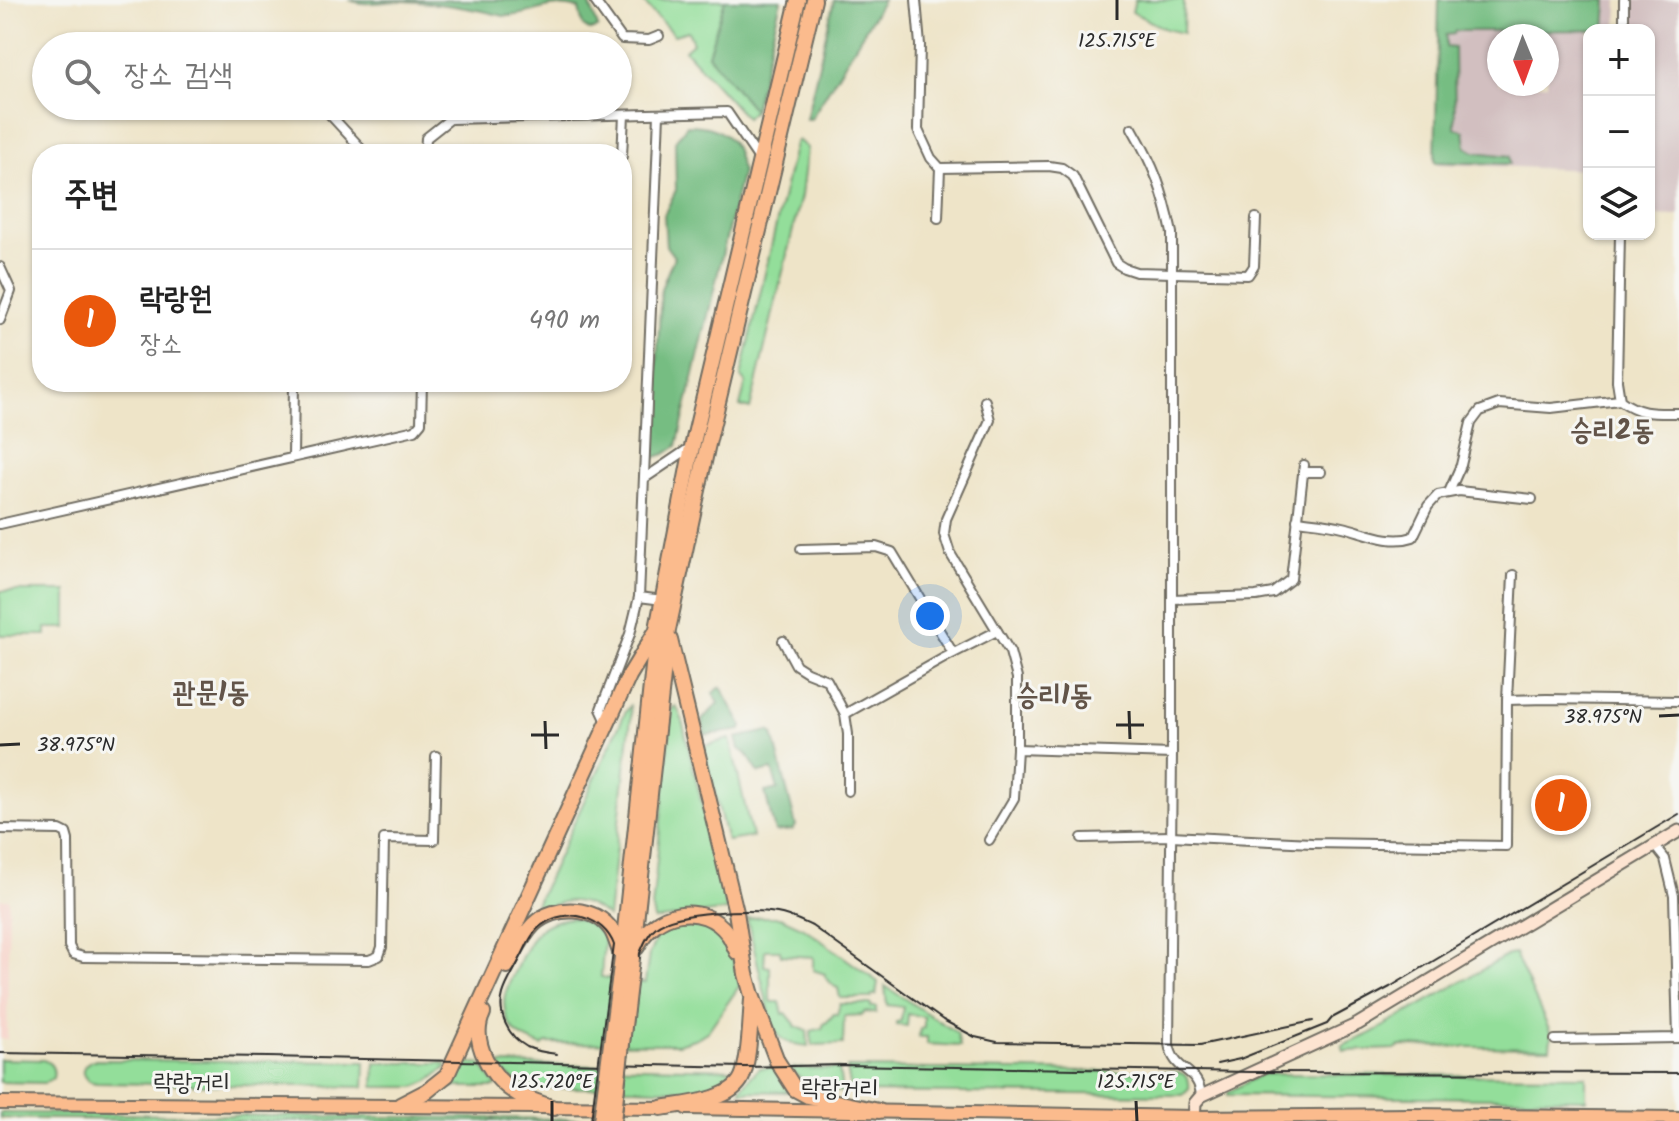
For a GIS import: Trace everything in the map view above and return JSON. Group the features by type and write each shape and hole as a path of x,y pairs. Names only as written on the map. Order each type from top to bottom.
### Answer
{"highway":[{"path":"400,1105 427,1091 447,1075 629,676 662,630 707,448 798,0"},
{"path":"613,1121 663,600 692,447 767,163 814,0"},
{"path":"662,630 736,912 746,974 777,1061 795,1089 808,1096 879,1111"},
{"path":"554,1108 519,1095 505,1085 493,1071 481,1047 477,1034 479,1021 522,939 542,917 568,910 595,916 612,931 627,958"},
{"path":"601,1121 627,958 651,927 670,916 685,913 700,915 729,935 746,974"},
{"path":"661,1108 710,1099 730,1091 742,1079 752,995"}],"main road":[{"path":"1194,1119 1195,1103 1201,1096 1358,1024 1679,831"},
{"name":"락랑거리","path":"0,1103 661,1108 1194,1119 1412,1115 1679,1118"}],"street":[{"path":"594,0 617,32"},
{"path":"916,0 920,45 918,130 931,158 940,168 938,218"},
{"path":"1624,0 1624,24"},
{"path":"632,39 649,40 659,36"},
{"path":"632,115 727,112 767,163"},
{"path":"608,724 601,709 630,634 639,597 659,114"},
{"path":"335,120 357,144"},
{"path":"426,144 426,138 449,120"},
{"path":"623,144 624,120"},
{"path":"1132,128 1150,159 1164,194 1174,255 1169,1044 1171,1056 1200,1084 1201,1096"},
{"path":"940,168 1062,168 1073,176 1116,263 1136,272 1248,275 1254,266 1256,218"},
{"path":"1620,240 1617,381 1620,400"},
{"path":"0,267 11,291 0,320"},
{"path":"293,457 294,392"},
{"path":"0,524 415,430 421,423 422,392"},
{"path":"1449,492 1461,465 1471,423 1480,411 1499,404 1551,408 1620,400 1632,409 1648,413 1679,413"},
{"path":"985,401 990,420 946,519 944,534 950,553 1010,652 1015,667 1017,749 1014,798 989,840"},
{"path":"645,478 692,447"},
{"path":"1172,599 1256,596 1273,593 1291,579 1304,468 1321,472"},
{"path":"1297,520 1403,540 1413,537 1428,506 1438,495 1459,491 1532,499"},
{"path":"801,549 876,547 892,552 953,653"},
{"path":"1082,838 1171,836 1312,843 1506,846 1507,700 1513,575"},
{"path":"639,597 663,600"},
{"path":"845,714 997,631"},
{"path":"783,641 796,665 827,680 845,714 848,791"},
{"path":"1507,700 1679,701"},
{"path":"1017,749 1172,754"},
{"path":"0,829 60,830 66,833 69,946 73,954 83,957 369,960 379,956 382,947 384,839 434,840 436,756"},
{"path":"1555,1040 1678,1038 1674,896 1665,859 1654,845"}],"shaded area":[{"path":"1442,0 1618,0 1617,24 1583,24 1583,170 1438,164"},
{"path":"1633,0 1679,0 1679,216 1655,215 1655,24 1633,24"},
{"path":"0,899 9,899 7,1039 0,1039"}],"green space":[{"path":"350,0 583,0 590,5 598,27 589,30 583,26 579,9 567,7 548,7 504,16 431,3 363,3"},
{"path":"641,0 725,0 708,55 754,110 746,118 685,50 693,43 688,31 674,35"},
{"path":"725,0 781,0 754,110 708,55"},
{"path":"834,0 883,0 811,119 806,119"},
{"path":"1135,0 1184,0 1183,33 1165,29 1132,12"},
{"path":"1439,0 1607,0 1605,24 1583,24 1583,30 1559,30 1559,24 1487,24 1487,31 1455,31 1446,35 1446,47 1454,48 1455,128 1464,131 1466,147 1475,152 1510,156 1510,164 1435,162"},
{"path":"687,125 707,127 726,136 735,149 742,171 677,446 652,458 661,289 674,257 666,246 664,215 676,190 675,141"},
{"path":"798,140 807,148 801,196 750,409 740,406 746,383 741,377"},
{"path":"0,591 67,591 67,628 46,628 46,635 0,635"},
{"path":"721,687 742,726 741,730 705,735 702,720 719,703 713,693"},
{"path":"630,706 608,917 589,905 572,901 535,913 533,911"},
{"path":"676,706 681,716 727,910 654,920 652,909 672,708"},
{"path":"769,731 773,734 796,826 792,830 775,832 765,792 778,789 772,770 759,773 746,753 739,749 736,738"},
{"path":"730,739 752,837 727,841 703,746"},
{"path":"780,917 804,928 878,982 876,995 871,998 840,998 838,988 825,974 813,970 813,957 781,955 780,950 765,950 764,966 770,967 770,998 772,1002 780,1002 783,1014 786,1013 795,1026 807,1031 808,1046 783,1040 773,1027 747,919"},
{"path":"572,918 590,924 604,938 601,977 645,983 649,954 655,941 652,936 679,921 708,924 717,929 727,942 740,985 708,1031 678,1044 546,1043 542,1046 513,1029 506,1014 505,995 519,962 537,932 553,922"},
{"path":"1515,954 1551,1034 1550,1048 1400,1046 1395,1049 1344,1051 1342,1046 1372,1033 1508,955"},
{"path":"885,986 957,1033 960,1046 927,1044 927,1037 919,1037 920,1029 924,1028 924,1017 908,1014 907,1026 896,1025 901,1021 903,1007 887,1005"},
{"path":"840,1004 871,1004 871,1007 876,1007 876,1013 844,1016 843,1044 812,1045 811,1031 823,1028 834,1014 837,1015"},
{"path":"0,1059 43,1060 52,1067 53,1078 44,1083 0,1082"},
{"path":"93,1060 365,1062 364,1087 97,1083 87,1080 83,1073 85,1066"},
{"path":"375,1063 440,1063 446,1064 446,1068 415,1087 374,1087"},
{"path":"463,1063 480,1064 495,1087 451,1087 450,1083"},
{"path":"501,1064 737,1071 720,1087 699,1091 542,1088 514,1080 500,1068"},
{"path":"773,1067 787,1092 741,1091 759,1068"},
{"path":"793,1068 839,1069 842,1092 816,1088 795,1074"},
{"path":"847,1068 1175,1072 1187,1077 1189,1089 1183,1095 851,1092"},
{"path":"1262,1074 1586,1076 1586,1099 1228,1095 1228,1092"},
{"path":"0,1113 767,1121 221,1121 0,1118"}],"tram line":[{"path":"1217,1064 1240,1059 1327,1024 1332,1018 1390,987 1679,814"},
{"path":"621,1121 640,953 648,935 656,927 696,914 765,912 795,918 812,926 943,1020 975,1037 997,1042 1200,1045 1313,1021"},
{"path":"557,1054 531,1048 515,1037 503,1017 503,994 529,941 542,925 562,916 584,917 602,927 614,945 591,1121"},
{"path":"0,1053 745,1067 844,1065 1251,1072 1679,1073"}],"place":[{"name":"락랑원","path":"1561,805"}],"district":[{"name":"승리2동","path":"1612,429"},
{"name":"관문1동","path":"211,691"},
{"name":"승리1동","path":"1054,694"}]}
